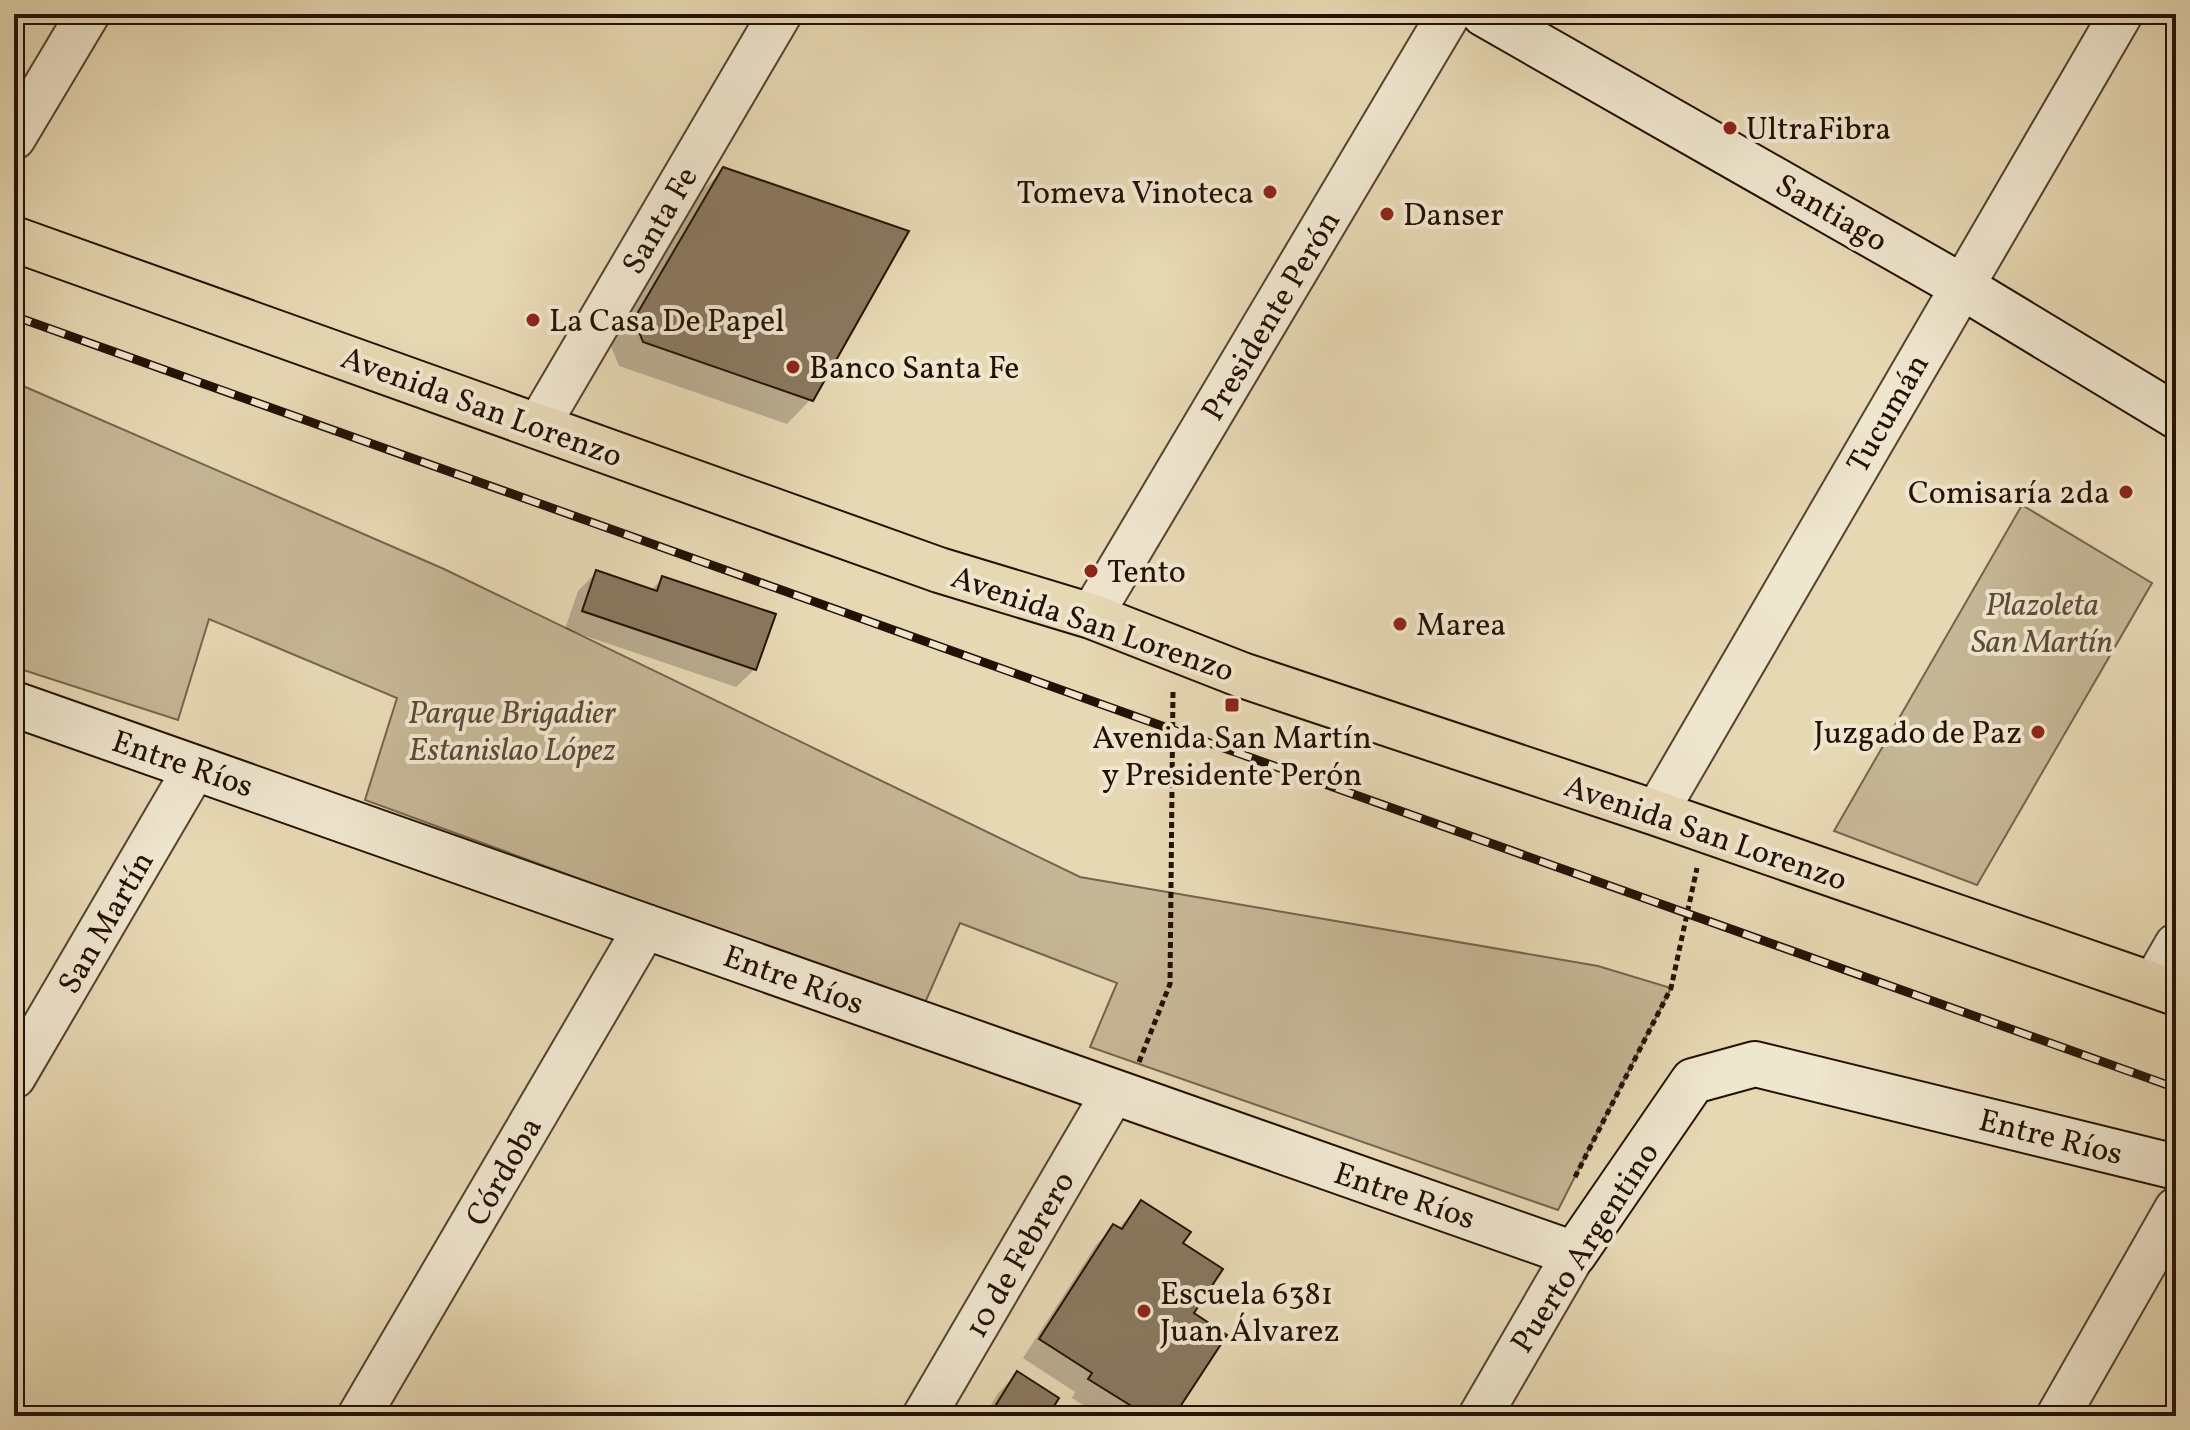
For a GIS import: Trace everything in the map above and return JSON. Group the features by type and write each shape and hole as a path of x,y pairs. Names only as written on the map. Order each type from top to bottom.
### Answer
{"main road":[{"name":"Avenida San Lorenzo","path":"14,239 939,570 1091,616 1242,675 1656,813 2164,989"}],"street":[{"path":"14,138 88,14"},
{"name":"Santa Fe","path":"538,426 780,14"},
{"name":"Presidente Perón","path":"1091,616 1449,14"},
{"name":"Santiago","path":"1484,14 1961,286 2176,416"},
{"name":"Tucumán","path":"1656,813 2121,14"},
{"name":"Entre Ríos","path":"14,704 1574,1254"},
{"name":"San Martín","path":"14,1077 195,768"},
{"name":"Córdoba","path":"359,1416 646,926"},
{"path":"2164,989 2176,945"},
{"name":"Entre Ríos","path":"1693,1081 1755,1064 2176,1167"},
{"name":"Puerto Argentino","path":"1480,1416 1574,1254 1693,1081"},
{"name":"10 de Febrero","path":"924,1416 1113,1093"},
{"path":"2058,1416 2176,1209"}],"path":[{"path":"1113,1093 1133,1075 1170,984 1173,648"},
{"path":"1573,1182 1671,988 1705,831"}],"green space":[{"name":"Parque Brigadier Estanislao López","path":"14,382 444,569 1080,877 1598,966 1671,988 1558,1210 1090,1047 1117,983 960,923 924,1005 365,800 397,698 209,619 178,720 14,667"},
{"name":"Plazoleta San Martín","path":"2022,505 2152,583 1977,885 1834,831"}],"building":[{"path":"723,167 909,231 813,401 643,342 634,319"},
{"path":"596,570 657,591 662,576 776,614 756,670 582,611"},
{"path":"1141,1200 1191,1232 1183,1243 1223,1269 1194,1313 1227,1335 1174,1416 1127,1416 1133,1407 1088,1379 1092,1373 1039,1339 1113,1224 1122,1229"},
{"path":"1017,1371 1059,1398 1048,1416 989,1416"}],"railway":[{"path":"14,316 2176,1088"}],"place":[{"name":"UltraFibra","path":"1730,128"},
{"name":"Tomeva Vinoteca","path":"1270,192"},
{"name":"Danser","path":"1387,214"},
{"name":"La Casa De Papel","path":"533,320"},
{"name":"Banco Santa Fe","path":"793,367"},
{"name":"Comisaría 2da","path":"2126,492"},
{"name":"Tento","path":"1091,571"},
{"name":"Marea","path":"1400,624"},
{"name":"Avenida San Martín y Presidente Perón","path":"1232,705"},
{"name":"Juzgado de Paz","path":"2038,732"},
{"name":"Escuela 6381 Juan Álvarez","path":"1144,1311"}]}
